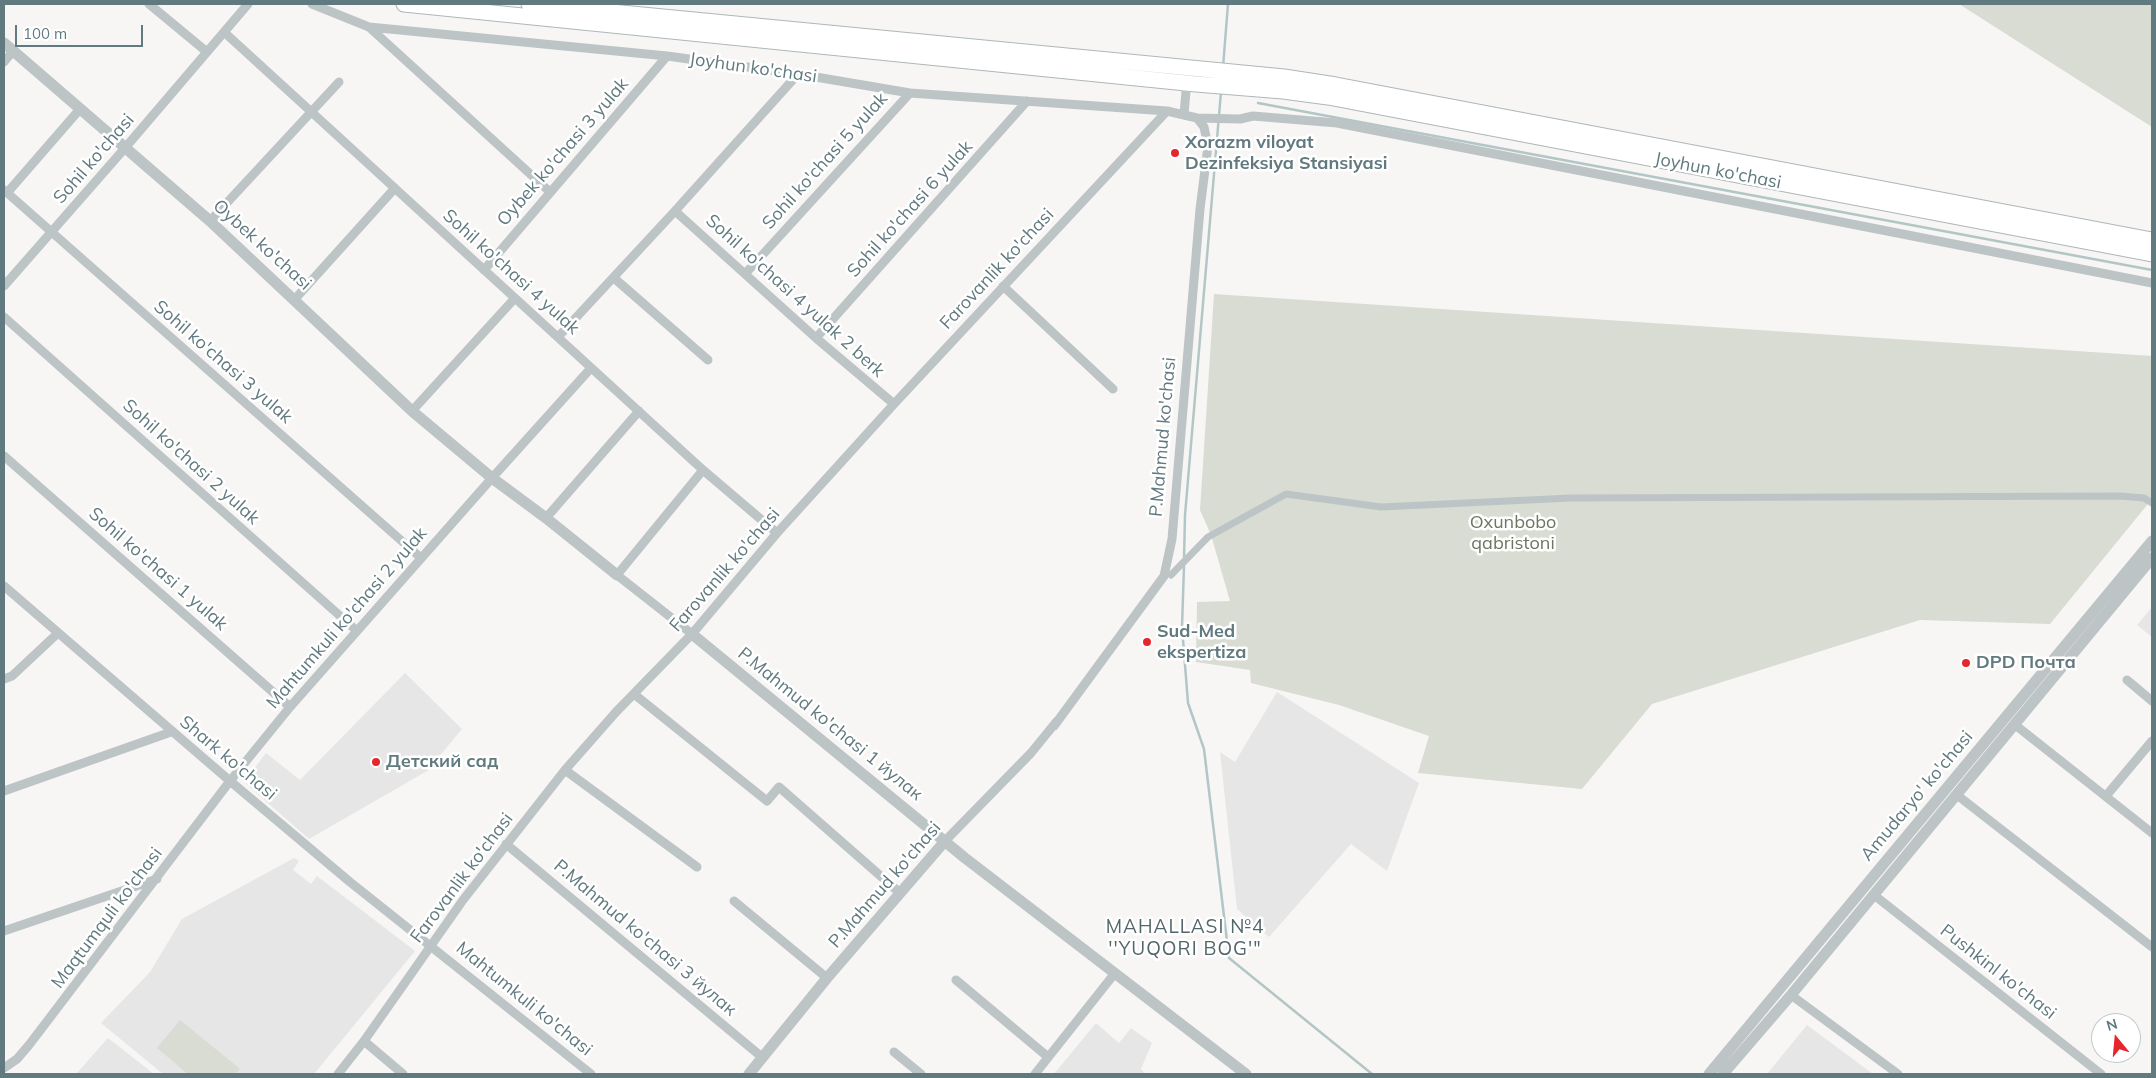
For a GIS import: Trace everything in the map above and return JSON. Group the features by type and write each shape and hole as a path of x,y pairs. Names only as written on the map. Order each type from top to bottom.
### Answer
{"main road":[{"name":"Joyhun ko'chasi","path":"404,4 1192,76"},
{"path":"529,4 1192,76 1284,84"},
{"name":"Joyhun ko'chasi","path":"1284,84 1336,85 2152,240"},
{"name":"Joyhun ko'chasi","path":"1284,84 1328,97 2152,254"}],"street":[{"path":"149,4 207,52"},
{"name":"Sohil ko'chasi","path":"4,286 248,4"},
{"name":"Joyhun ko'chasi","path":"312,4 369,27 667,56 910,92 1167,111 1197,118 1240,119 1253,116 1337,123 2152,283"},
{"path":"369,27 550,192"},
{"name":"Sohil ko'chasi 4 yulak","path":"224,32 703,470 777,533"},
{"name":"Oybek ko'chasi","path":"4,43 210,221 295,298 412,410 492,478 546,518 692,634"},
{"path":"4,62 13,51"},
{"name":"Oybek ko'chasi 3 yulak","path":"484,270 667,56"},
{"path":"558,337 614,278 798,74"},
{"path":"1184,114 1192,76"},
{"path":"210,221 338,82"},
{"name":"Sohil ko'chasi 5 yulak","path":"745,274 910,92"},
{"name":"Sohil ko'chasi 6 yulak","path":"816,338 1027,101"},
{"path":"5,192 80,109"},
{"name":"Farovanlik ko'chasi","path":"338,1074 434,948 506,844 565,770 692,634 777,533 894,404 1167,111"},
{"name":"P.Mahmud ko'chasi","path":"1054,726 1164,576 1172,539 1198,228 1208,146 1204,127 1197,118"},
{"path":"295,298 395,188"},
{"name":"Sohil ko'chasi 3 yulak","path":"5,192 421,558"},
{"name":"Sohil ko'chasi 4 yulak 2 berk","path":"675,211 816,338 894,404"},
{"path":"614,278 708,360"},
{"path":"1003,286 1112,389"},
{"path":"412,410 515,298"},
{"name":"Sohil ko'chasi 2 yulak","path":"4,316 357,631"},
{"path":"492,478 591,368"},
{"path":"546,518 638,411"},
{"name":"Sohil ko'chasi 1 yulak","path":"4,456 290,707"},
{"path":"617,575 703,470"},
{"name":"Mahtumkuli ko'chasi 2 yulak","path":"230,782 290,707 492,478"},
{"path":"1171,575 1208,537 1286,494 1381,507 1578,498 2120,496 2144,498 2152,503"},
{"name":"Amudaryo' ko'chasi","path":"1709,1074 2152,541"},
{"path":"1724,1074 2152,558"},
{"name":"P.Mahmud ko'chasi","path":"749,1074 827,978 945,841 1031,753 1054,726 1171,575"},
{"name":"Shark ko'chasi","path":"4,586 230,782 400,923 434,948"},
{"path":"4,679 12,676 58,633"},
{"name":"P.Mahmud ko'chasi 1 йулак","path":"692,634 945,841 1246,1074"},
{"path":"2126,680 2152,701"},
{"path":"634,694 768,801 779,787 900,893"},
{"path":"2014,724 2152,833"},
{"path":"4,791 172,732"},
{"path":"2106,796 2152,740"},
{"path":"565,770 697,867"},
{"name":"Maqtumquli ko'chasi","path":"4,1068 17,1059 29,1045 157,880 230,782"},
{"path":"1957,795 2152,946"},
{"name":"P.Mahmud ko'chasi 3 йулак","path":"506,844 763,1058"},
{"path":"4,931 157,880"},
{"path":"1864,887 1874,895"},
{"name":"Pushkinl ko'chasi","path":"1874,895 2101,1074"},
{"path":"734,901 827,978"},
{"name":"Mahtumkuli ko'chasi","path":"434,948 591,1074"},
{"path":"1035,1074 1115,973"},
{"path":"956,980 1048,1057"},
{"path":"1791,995 1898,1074"},
{"path":"364,1041 403,1074"},
{"path":"894,1052 921,1074"}],"shaded area":[{"path":"2152,607 2152,637 2137,625"},
{"name":"Детский сад","path":"405,673 462,729 427,771 309,839 244,782 266,753 300,780"},
{"path":"1277,692 1419,783 1387,871 1351,844 1269,937 1237,909 1220,752 1235,762"},
{"path":"294,858 299,861 293,870 311,884 317,876 415,951 314,1074 163,1074 101,1023 150,972 182,919"},
{"path":"1096,1023 1119,1043 1131,1028 1152,1043 1141,1069 1146,1074 1054,1074"},
{"path":"1807,1025 1873,1074 1767,1074"},
{"path":"108,1038 154,1074 76,1074"}],"green space":[{"path":"1959,4 2152,4 2152,127"},
{"name":"Oxunbobo qabristoni","path":"1214,294 2152,356 2152,499 2050,624 1920,620 1652,704 1582,789 1418,773 1429,736 1339,705 1251,683 1250,670 1196,662 1197,602 1230,601 1211,535 1200,510"},
{"path":"180,1020 240,1069 235,1074 188,1074 157,1048"}],"waterway":[{"path":"1223,67 1228,4"},
{"path":"1184,560 1185,515 1221,92"},
{"path":"1258,103 2152,270"},
{"path":"1184,566 1182,627 1188,703 1204,749 1229,958 1372,1074"}],"place":[{"name":"Xorazm viloyat Dezinfeksiya Stansiyasi","path":"1175,153"},
{"name":"Sud-Med ekspertiza","path":"1147,642"},
{"name":"DPD Почта","path":"1966,663"},
{"name":"Детский сад","path":"376,762"}],"district":[{"name":"MAHALLASI №4 ''YUQORI BOG'\"","path":"1185,938"}]}
